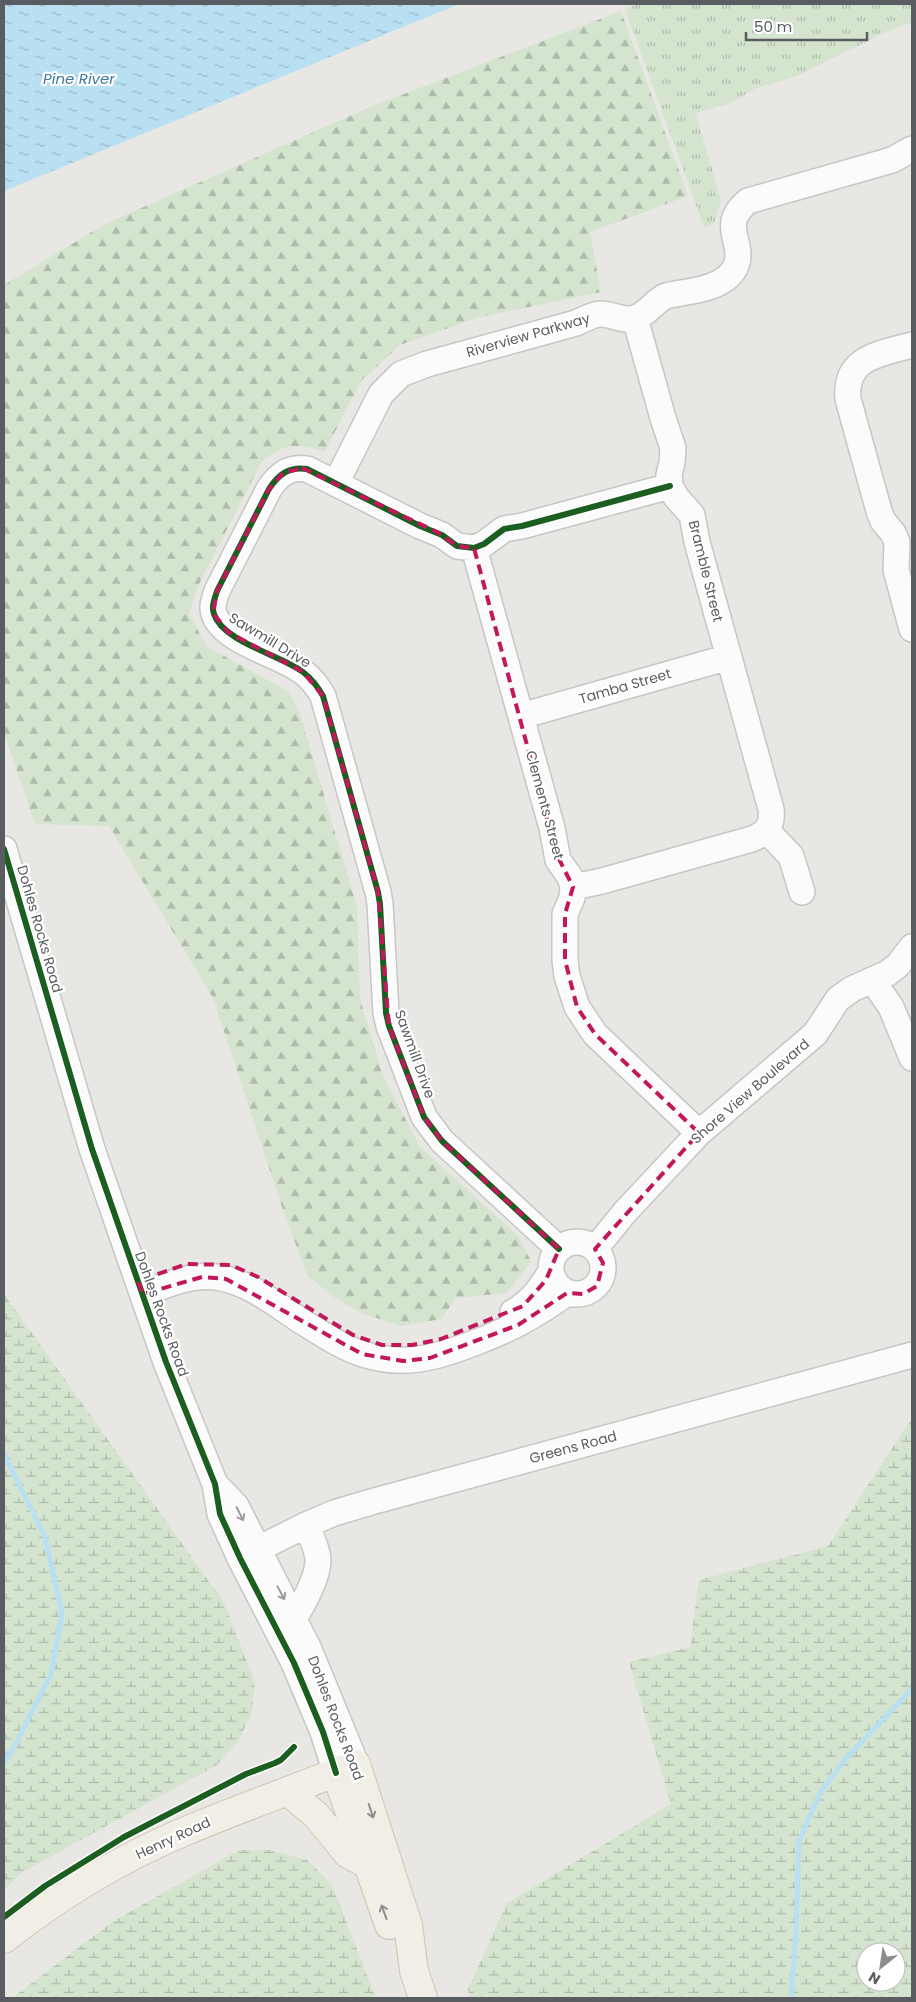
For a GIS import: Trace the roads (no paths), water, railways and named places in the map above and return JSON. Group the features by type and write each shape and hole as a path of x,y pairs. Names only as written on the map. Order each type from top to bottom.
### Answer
{"main road":[{"name":"Henry Road","path":"4,1939 92,1880 152,1847 216,1818 346,1768"},
{"name":"Dohles Rocks Road","path":"346,1768 367,1864 392,1934 414,1971"},
{"name":"Dohles Rocks Road","path":"346,1768 408,1925 414,1971 423,1998"},
{"path":"288,1791 316,1815 348,1854 367,1864"}],"street":[{"path":"474,548 484,544 508,528 522,526 670,486 669,475 673,448 635,318 642,315 665,296 714,285 730,276 738,258 733,225 739,210 748,201 892,160 912,149"},
{"name":"Riverview Parkway","path":"336,483 381,394 401,374 427,364 576,323 595,315 602,314 623,319 635,318"},
{"path":"912,346 880,354 862,362 852,372 847,386 848,399 879,511 893,533 905,540 896,570 912,629"},
{"name":"Sawmill Drive","path":"474,548 457,546 437,532 420,526 336,483 302,468 288,470 278,476 269,489 217,591 214,599 214,613 221,626 228,632 303,672 323,696 378,892 384,1000 388,1026 424,1117 442,1141 555,1260"},
{"name":"Bramble Street","path":"670,486 676,497 692,516 697,542 770,809 771,822 766,830"},
{"name":"Clements Street","path":"474,548 552,828 558,860 570,877 573,887"},
{"name":"Tamba Street","path":"520,716 729,658"},
{"path":"699,1133 594,1034 577,1007 567,976 565,960 565,914 572,898 573,887 602,881 752,839 766,830 791,856 802,892"},
{"name":"Dohles Rocks Road","path":"4,849 92,1149 184,1410 215,1484 236,1506 249,1554 294,1663 323,1732 346,1768"},
{"name":"Shore View Boulevard","path":"595,1248 625,1212 699,1133 815,1034 838,999 852,989 874,981 898,965 912,947"},
{"path":"874,981 891,1007 912,1058"},
{"path":"140,1288 187,1264 204,1262 231,1265 258,1277 353,1335 382,1345 398,1346 427,1344 513,1312 535,1295 555,1260 573,1242 581,1242 595,1248 603,1263 604,1271 597,1286 583,1294 567,1293 556,1284 555,1260"},
{"path":"140,1288 189,1278 214,1277 226,1279 250,1288 336,1343 368,1356 403,1361 430,1358 505,1331 529,1319 567,1293"},
{"name":"Greens Road","path":"249,1554 334,1514 371,1502 912,1355"},
{"path":"294,1618 301,1607 318,1564 316,1550 306,1526"},
{"name":"Dohles Rocks Road","path":"249,1554 294,1618 323,1680 346,1768"}],"water":[{"name":"Pine River","path":"4,4 459,4 4,191"}],"waterway":[{"path":"4,1454 45,1537 62,1613 51,1674 14,1747 4,1762"},
{"path":"791,1998 796,1932 799,1841 821,1791 847,1757 912,1689"}]}
